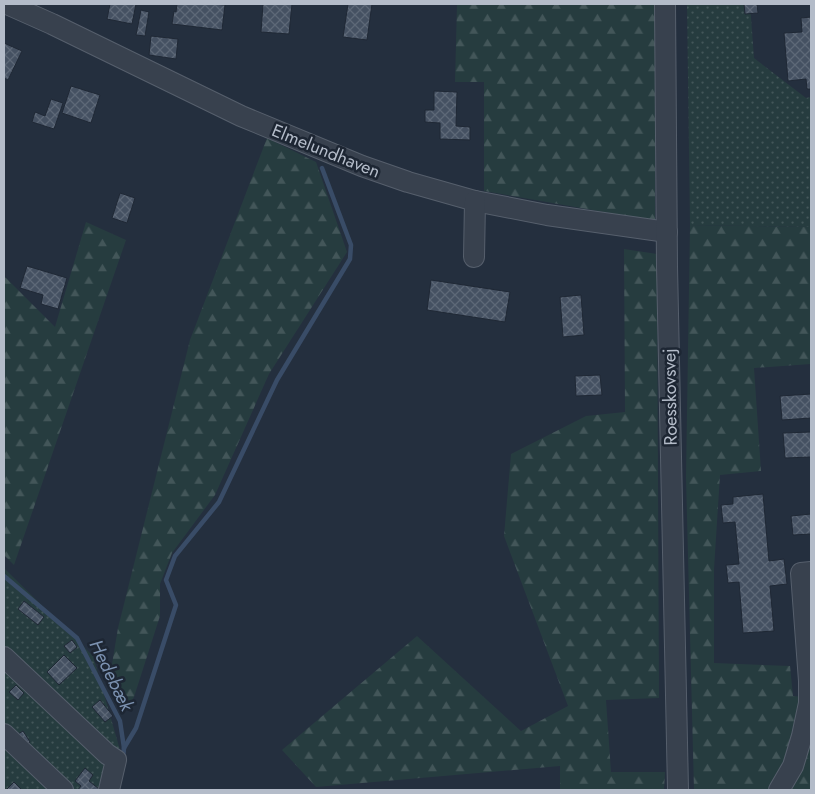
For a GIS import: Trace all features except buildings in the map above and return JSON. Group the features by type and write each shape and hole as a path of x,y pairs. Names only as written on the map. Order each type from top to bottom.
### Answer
{"street":[{"name":"Elmelundhaven","path":"7,4 61,28 240,116 362,166 408,182 475,201 547,215 667,232"},
{"name":"Roesskovsvej","path":"665,4 667,232 678,790"},
{"path":"474,257 475,201"},
{"path":"778,790 793,766 809,703 810,681 806,572"},
{"path":"4,657 107,754 116,760 109,790"},
{"path":"4,734 63,790"}],"green space":[{"path":"457,4 655,4 655,221 484,191 484,82 455,82"},
{"path":"687,4 750,4 754,58 806,98 811,97 811,227 690,225"},
{"path":"267,138 316,162 347,252 269,374 215,495 172,553 160,584 160,616 134,697 127,709 111,670 118,628 190,340"},
{"path":"86,222 126,240 14,565 4,555 4,276 55,327"},
{"path":"690,225 811,227 811,364 754,368 761,471 720,475 714,569 714,663 790,666 793,696 804,697 811,702 811,790 694,790 686,477"},
{"path":"624,249 657,254 659,698 606,700 611,772 665,772 664,790 560,790 560,766 316,787 282,750 417,636 521,731 568,706 504,536 511,454 586,416 625,412"},
{"path":"4,568 93,656 120,750 111,790 4,790"}],"waterway":[{"path":"124,748 136,728 176,605 166,580 175,556 219,502 277,380 350,259 351,245 322,168"},
{"name":"Hedebæk","path":"4,576 77,638 120,721 124,748 123,758"}]}
